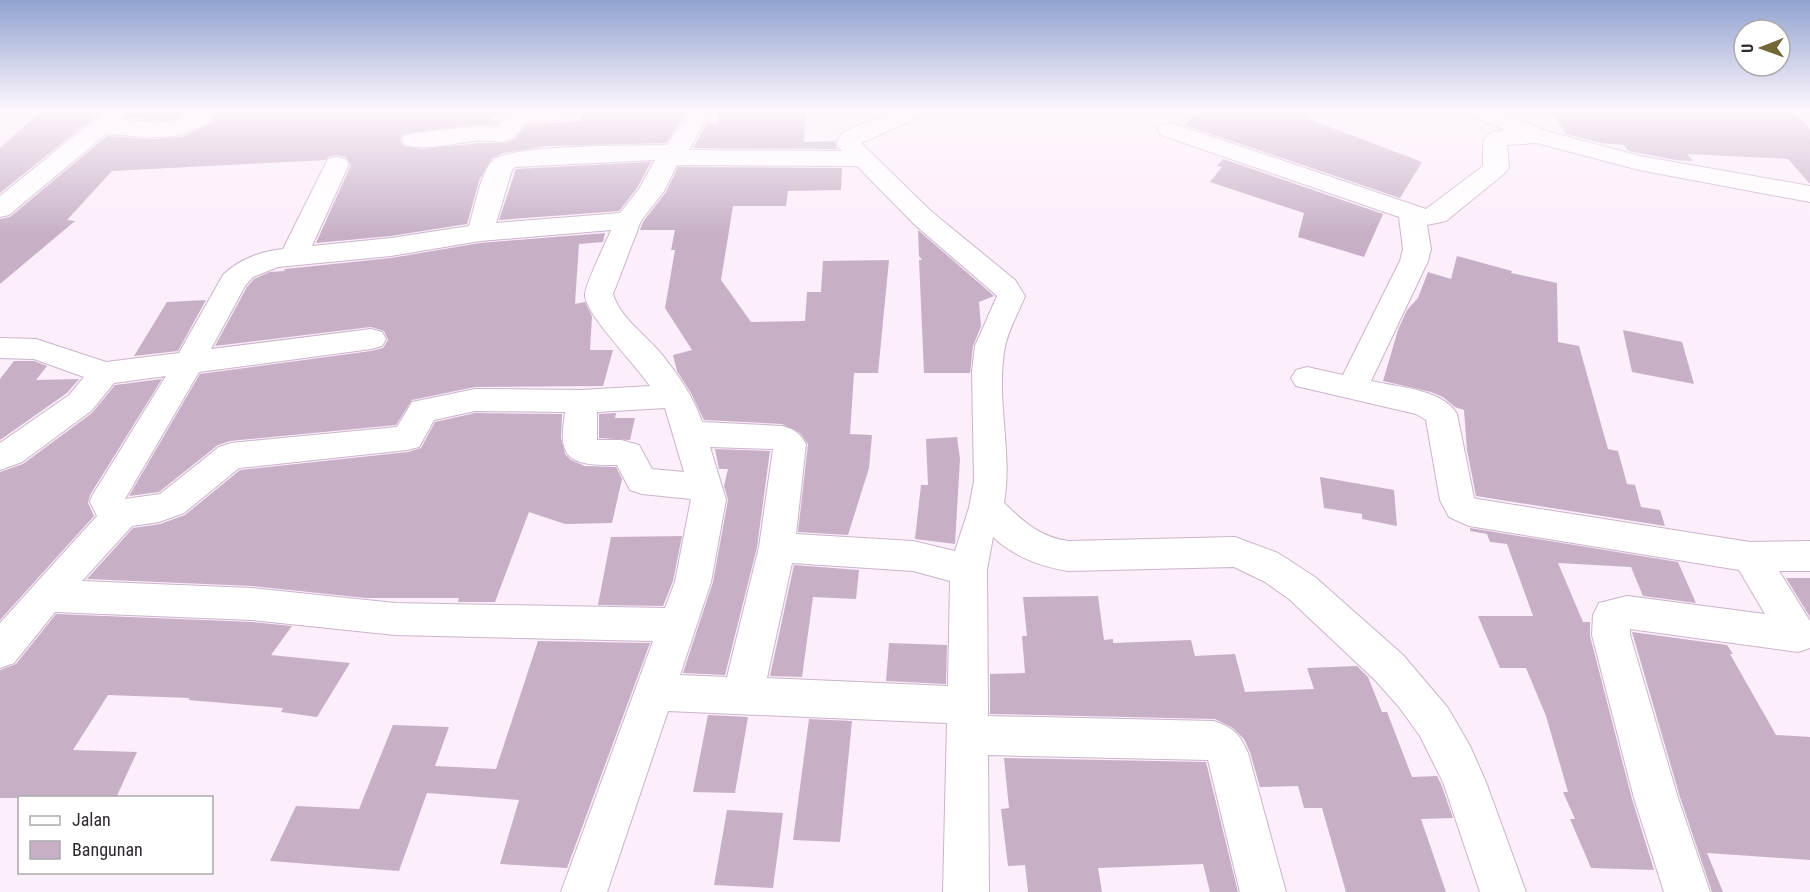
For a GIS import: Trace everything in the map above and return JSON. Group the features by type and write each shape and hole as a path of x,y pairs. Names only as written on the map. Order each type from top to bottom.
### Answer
{"street":[{"path":"0,210 71,152"},
{"path":"584,892 693,582 710,500 681,407 649,360 609,316 599,301 600,288 628,220 651,190 674,152"},
{"path":"855,152 923,218 1011,293 990,346 987,371 991,481 969,570 966,892"},
{"path":"1231,152 1412,215 1424,217 1437,215 1483,180 1496,168 1495,152"},
{"path":"1596,152 1639,163 1810,194"},
{"path":"480,233 500,167 506,162 522,158 672,155 862,159"},
{"path":"294,256 337,164"},
{"path":"1352,388 1414,261 1417,249 1412,215"},
{"path":"628,220 480,233 391,247 294,256 273,260 243,271 233,281 107,502 110,507 122,513 163,507 174,502 216,465 231,456 407,438 423,410 475,400 580,401 674,396"},
{"path":"0,348 36,349 105,373 189,360 371,339"},
{"path":"0,457 10,453 80,403 105,373"},
{"path":"1307,378 1425,405 1441,414 1456,500 1469,512 1750,557 1810,556"},
{"path":"580,401 579,446 582,449 589,452 627,454 642,482 705,487"},
{"path":"689,434 772,437 782,438 790,444 777,547 743,695"},
{"path":"986,508 1027,545 1052,554 1068,556 1235,552 1260,560 1297,583 1385,663 1435,723 1454,759 1503,892"},
{"path":"0,651 46,596 122,513"},
{"path":"777,547 913,556 969,570"},
{"path":"1750,557 1804,644"},
{"path":"46,596 252,604 396,619 678,625"},
{"path":"1687,892 1656,798 1611,635 1612,615 1627,612 1804,644"},
{"path":"655,692 743,695 967,720 1214,741 1227,753 1263,892"}],"building":[{"path":"0,152 51,152 0,193"},
{"path":"88,152 512,152 491,159 479,181 467,224 391,236 316,243 351,165 346,157 337,155 325,160 112,171 67,220 75,221 0,284 0,219 10,217"},
{"path":"1263,152 1395,152 1422,162 1400,198"},
{"path":"1631,152 1810,152 1810,184 1788,159 1687,154 1693,161"},
{"path":"1223,159 1383,214 1364,257 1298,237 1304,213 1210,182 1222,167 1217,166"},
{"path":"651,162 637,188 619,211 499,220 516,169"},
{"path":"678,167 842,168 841,190 788,191 786,206 733,206 721,280 751,322 805,321 807,292 821,292 823,261 889,260 878,373 854,373 850,434 872,435 869,468 848,535 798,532 808,444 800,433 782,424 704,420 677,371 673,355 692,350 665,308 675,250 671,250 675,230 640,230 643,222 666,192"},
{"path":"918,230 994,296 979,302 981,326 973,346 970,373 924,373 919,260 922,260 919,256"},
{"path":"605,233 603,242 579,244 575,304 585,302 592,316 590,350 613,350 603,386 475,387 412,400 396,425 230,441 218,445 159,492 129,496 200,374 371,351 383,348 388,340 384,331 371,327 215,346 247,287 254,279 285,269 391,258 480,243"},
{"path":"1457,256 1512,271 1511,273 1557,283 1558,342 1579,346 1608,449 1618,451 1627,484 1635,485 1641,507 1660,510 1665,526 1476,496 1467,450 1464,410 1431,392 1383,381 1398,330 1407,310 1418,298 1428,272 1451,279"},
{"path":"206,300 178,351 134,356 167,302"},
{"path":"1623,330 1682,342 1694,384 1632,372"},
{"path":"14,361 34,361 47,366 36,380 79,379 67,393 0,440 0,379"},
{"path":"162,379 90,495 88,503 94,516 0,620 0,472 23,464 92,413 115,385"},
{"path":"475,413 562,414 561,438 565,454 571,460 585,466 616,467 622,479 612,523 565,524 529,512 495,602 458,602 459,598 366,598 252,586 87,579 133,528 160,524 185,515 240,470 408,452 421,448 435,422"},
{"path":"616,413 615,418 635,418 630,440 599,438 599,414"},
{"path":"957,437 960,459 955,544 915,539 921,485 928,485 926,439"},
{"path":"715,449 770,451 757,547 725,675 683,673 713,582 728,500 724,486 728,469 719,469"},
{"path":"1320,477 1394,490 1397,526 1362,519 1362,514 1324,508"},
{"path":"1470,528 1678,562 1696,603 1643,596 1631,567 1558,563 1583,622 1590,622 1590,636 1632,799 1654,870 1591,868 1570,819 1575,819 1563,792 1568,792 1546,716 1526,668 1500,668 1478,616 1533,616 1507,544 1490,542 1487,534 1470,531"},
{"path":"682,536 673,581 663,606 598,605 611,537"},
{"path":"794,565 859,570 856,599 813,597 802,677 770,676"},
{"path":"1786,578 1810,578 1810,617"},
{"path":"1098,596 1104,640 1113,639 1113,643 1191,640 1195,656 1235,654 1245,692 1314,689 1307,668 1357,666 1368,677 1382,712 1387,712 1412,777 1437,776 1441,784 1453,818 1421,819 1446,892 1346,892 1322,808 1304,808 1298,786 1260,787 1244,739 1233,728 1215,719 990,714 990,674 1025,673 1022,636 1027,636 1023,597"},
{"path":"56,614 252,622 292,626 271,655 350,663 317,717 281,712 283,708 188,700 190,698 108,695 73,750 137,752 117,796 0,798 0,670 16,664"},
{"path":"1632,632 1727,645 1776,735 1810,737 1810,860 1707,853 1723,892 1712,892 1680,797"},
{"path":"538,641 650,643 567,868 500,864 519,800 427,793 399,871 270,861 296,806 359,809 393,725 449,727 435,766 496,769"},
{"path":"889,643 947,645 946,684 886,681"},
{"path":"708,715 748,717 735,793 693,792"},
{"path":"809,719 852,721 840,842 793,840"},
{"path":"1004,758 1206,762 1238,892 1210,892 1203,864 1098,868 1102,892 1028,892 1025,865 1008,866 1001,809 1009,808"},
{"path":"727,810 783,813 773,888 714,885"}]}
